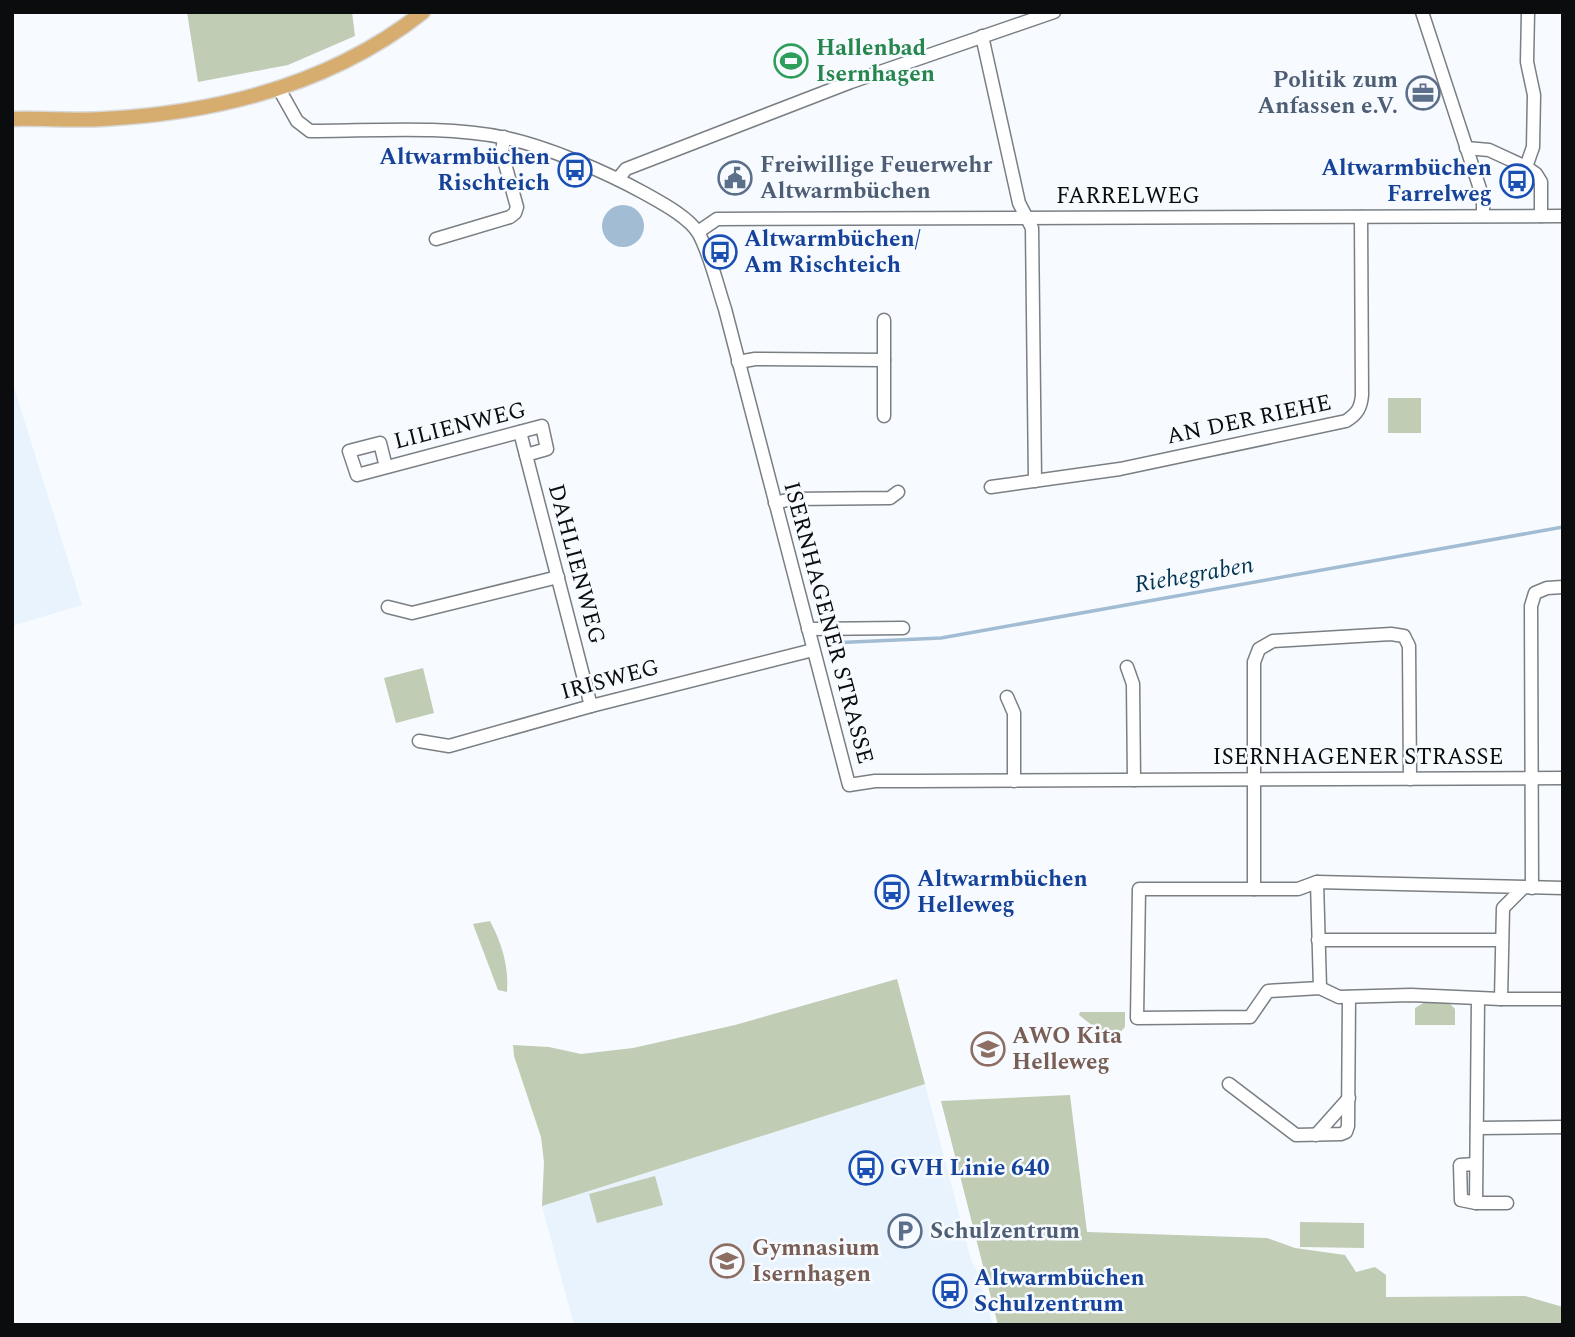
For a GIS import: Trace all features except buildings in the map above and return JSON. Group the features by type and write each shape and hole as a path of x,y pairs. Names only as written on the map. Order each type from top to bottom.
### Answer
{"main road":[{"path":"12,119 102,119 153,115 206,108 279,89 342,63 388,37 423,12"}],"street":[{"path":"618,178 625,169 852,82 1054,12"},
{"path":"1422,12 1483,198 1483,216"},
{"path":"1526,167 1533,147 1534,95 1527,62 1528,12"},
{"path":"982,36 1020,203 1032,228 1035,481"},
{"name":"ISERNHAGENER STRASSE","path":"279,89 298,121 310,131 454,131 504,137 618,178 669,207 698,232 710,262 738,362 849,785 875,781 1563,778"},
{"path":"436,239 510,217 515,213 517,206 502,153 504,137"},
{"path":"1466,148 1489,150 1536,174 1541,182 1541,216"},
{"name":"FARRELWEG","path":"698,232 717,219 1563,216"},
{"name":"AN DER RIEHE","path":"991,487 1158,461 1346,421 1356,415 1361,406 1362,395 1361,217"},
{"path":"884,320 884,416"},
{"path":"738,362 755,359 884,360"},
{"name":"LILIENWEG","path":"386,467 542,426 547,449 526,456"},
{"name":"DAHLIENWEG","path":"520,432 591,706"},
{"path":"775,503 791,499 890,498 898,492"},
{"path":"388,607 412,613 558,578"},
{"path":"1501,999 1503,908 1527,888 1533,778 1531,606 1535,593 1563,587"},
{"path":"807,629 903,628"},
{"path":"1254,889 1255,662 1259,649 1273,641 1391,634 1404,636 1409,646 1410,779"},
{"name":"IRISWEG","path":"418,741 449,746 591,706 813,650"},
{"path":"1127,667 1133,684 1134,780"},
{"path":"1007,697 1014,713 1014,781"},
{"path":"1317,883 1320,988"},
{"path":"1563,888 1317,883 1298,889 1139,889 1137,1018 1250,1017 1268,991 1320,988 1339,997 1411,995 1470,996 1478,999 1563,999"},
{"path":"1318,940 1502,940"},
{"path":"1229,1084 1296,1135 1346,1132 1349,1098 1349,997"},
{"path":"1478,999 1476,1164 1460,1165 1461,1200 1507,1203"},
{"path":"1316,1135 1349,1098"},
{"path":"1477,1128 1563,1127"}],"shaded area":[{"path":"12,381 82,605 12,626"},
{"path":"925,1084 971,1260 977,1271 993,1325 574,1325 542,1206"}],"green space":[{"path":"187,12 352,12 355,36 288,65 198,82"},
{"path":"1388,398 1421,398 1421,433 1388,433"},
{"path":"423,668 434,713 396,723 384,678"},
{"path":"490,921 504,956 507,992 498,990 473,924"},
{"path":"897,979 925,1084 542,1206 544,1162 541,1137 514,1056 513,1045 549,1047 581,1054 633,1048 735,1025"},
{"path":"1428,1000 1446,1000 1455,1009 1455,1025 1415,1025 1415,1008"},
{"path":"1080,1012 1125,1012 1125,1027 1112,1041 1079,1015"},
{"path":"1070,1095 1087,1232 1267,1238 1295,1248 1345,1255 1356,1272 1375,1267 1386,1275 1386,1297 1525,1296 1563,1307 1563,1325 998,1325 941,1101"},
{"path":"655,1176 663,1205 597,1223 589,1194"},
{"path":"1300,1222 1364,1223 1364,1248 1300,1247"}],"water":[{"path":"623,205 638,211 644,226 638,241 623,247 608,241 602,226 608,211"}],"waterway":[{"name":"Riehegraben","path":"830,643 941,638 1563,527"}],"place":[{"name":"Hallenbad Isernhagen","path":"791,61"},
{"name":"Politik zum Anfassen e.V.","path":"1423,93"},
{"name":"Altwarmbüchen Rischteich","path":"575,170"},
{"name":"Freiwillige Feuerwehr Altwarmbüchen","path":"735,178"},
{"name":"Altwarmbüchen Farrelweg","path":"1517,181"},
{"name":"Altwarmbüchen/ Am Rischteich","path":"720,252"},
{"name":"Altwarmbüchen Helleweg","path":"892,892"},
{"name":"AWO Kita Helleweg","path":"988,1049"},
{"name":"GVH Linie 640","path":"866,1168"},
{"name":"Schulzentrum","path":"905,1231"},
{"name":"Gymnasium Isernhagen","path":"727,1261"},
{"name":"Altwarmbüchen Schulzentrum","path":"950,1291"}]}
